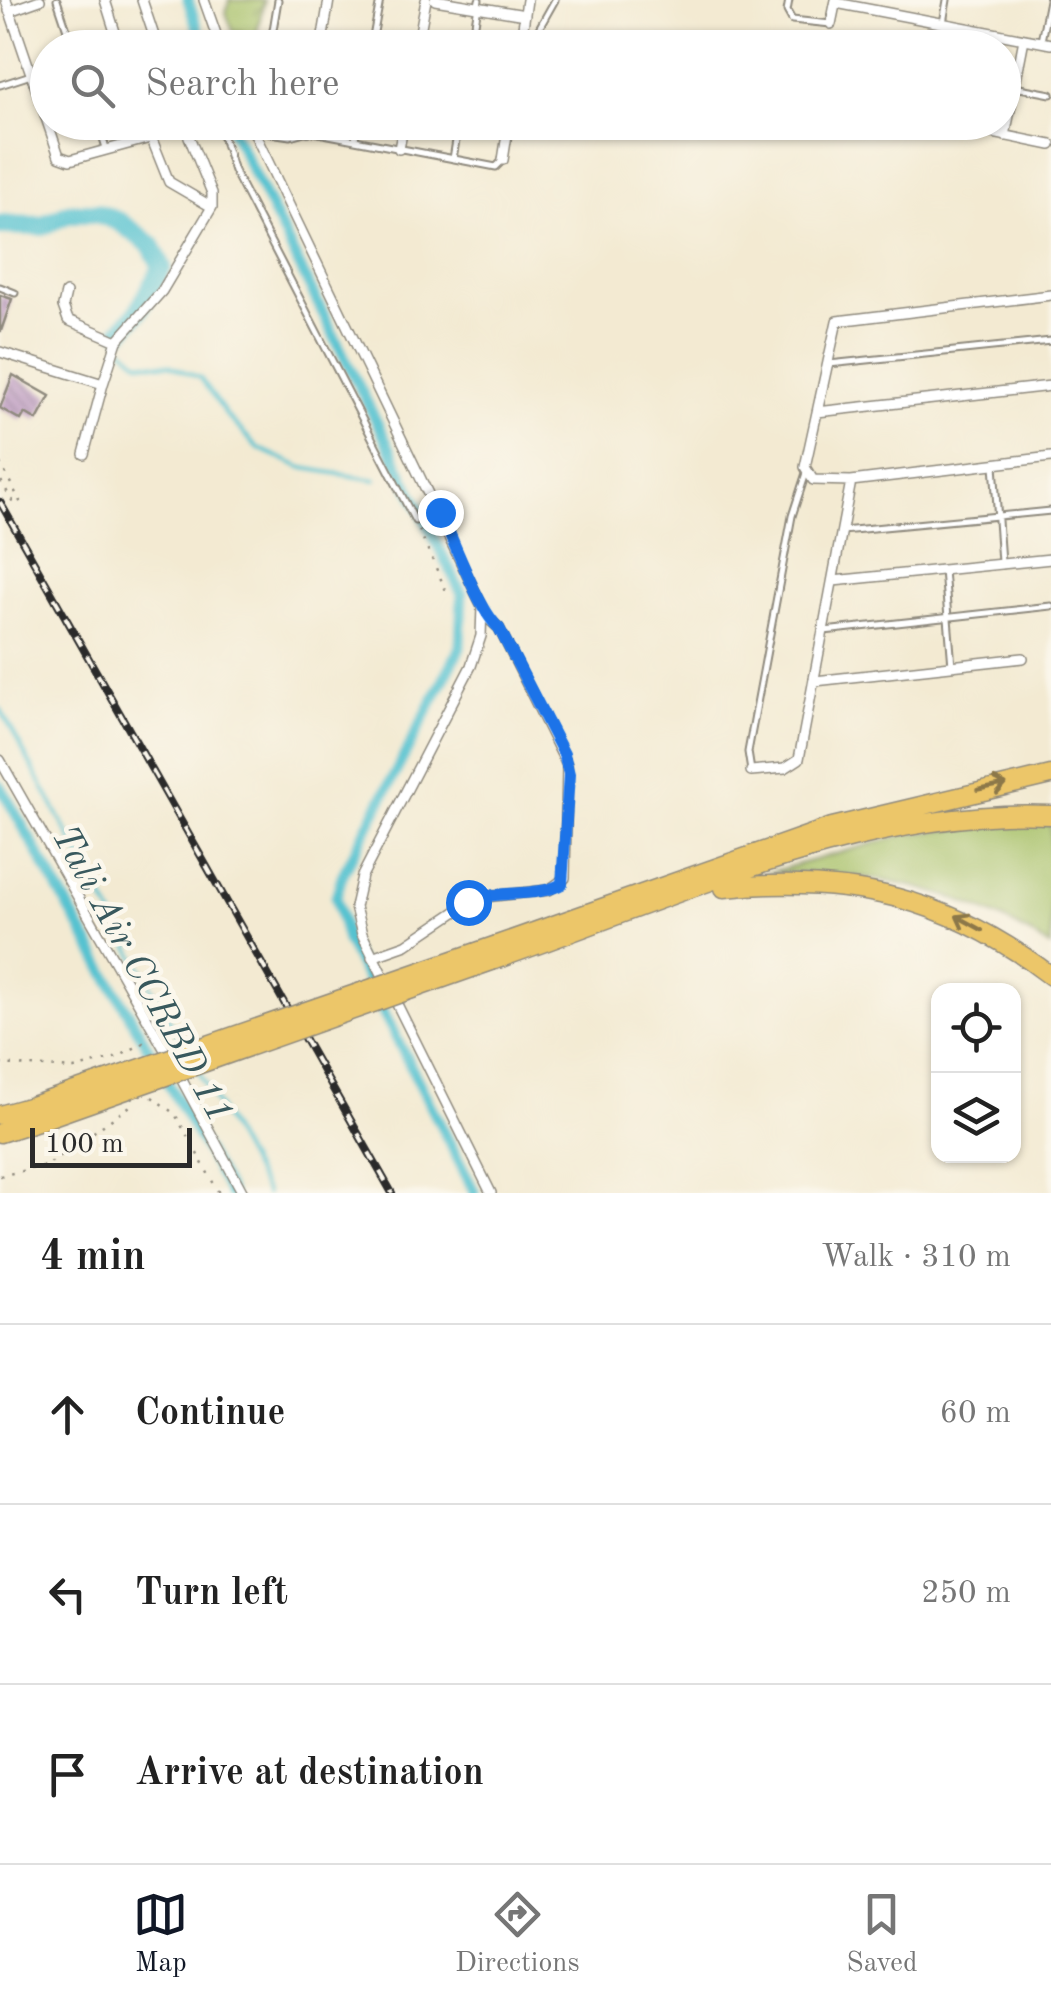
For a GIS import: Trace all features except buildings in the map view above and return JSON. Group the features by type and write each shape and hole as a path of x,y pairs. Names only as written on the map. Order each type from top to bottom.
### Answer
{"highway":[{"path":"696,882 832,826 1051,775"},
{"path":"0,1133 37,1113 696,882 806,838 908,815 1011,804 1051,805"},
{"path":"696,882 906,825 1010,813 1051,815"},
{"path":"696,882 806,884 902,898 950,913 1014,948 1051,976"},
{"path":"0,1116 37,1113"}],"street":[{"path":"30,72 8,6 40,0"},
{"path":"104,0 114,30"},
{"path":"142,0 152,30"},
{"path":"204,0 214,30"},
{"path":"324,30 329,0"},
{"path":"421,30 426,0"},
{"path":"435,0 479,4 525,15"},
{"path":"523,30 527,0"},
{"path":"831,24 836,1 981,30"},
{"path":"1021,37 1046,43"},
{"path":"1021,48 1024,38"},
{"path":"1021,139 1051,145"},
{"path":"53,140 59,156 70,160 143,140"},
{"path":"151,140 170,182 212,207"},
{"path":"84,454 117,342 162,291 212,207 212,193 192,140"},
{"path":"258,140 478,589 484,615 471,666 362,876 356,916 372,957 491,1193"},
{"path":"400,148 401,140"},
{"path":"503,160 506,140"},
{"path":"66,292 68,320 117,342"},
{"path":"1051,295 842,319 833,326 806,472 813,480 851,481 1051,458"},
{"path":"0,352 103,384"},
{"path":"818,412 1051,386"},
{"path":"751,771 785,768 798,759 851,481"},
{"path":"833,581 1051,559"},
{"path":"372,957 406,945 476,898 550,890 565,878 568,765 499,628 484,615"},
{"path":"815,681 1023,658"},
{"path":"0,760 243,1193"}],"lane":[{"path":"57,0 67,30"},
{"path":"273,30 278,0"},
{"path":"375,30 380,0"},
{"path":"537,30 555,0"},
{"path":"789,0 787,10 792,20 831,24"},
{"path":"943,23 947,0"},
{"path":"1046,43 1049,0"},
{"path":"474,30 479,4"},
{"path":"0,86 30,75"},
{"path":"1021,88 1051,94"},
{"path":"103,140 106,150"},
{"path":"224,140 234,171 415,521"},
{"path":"355,140 496,167 503,160"},
{"path":"452,160 456,140"},
{"path":"0,287 15,293"},
{"path":"826,364 1051,341"},
{"path":"994,466 1002,564"},
{"path":"751,771 748,752 792,516 806,472"},
{"path":"842,531 1051,511"},
{"path":"944,570 952,666"},
{"path":"824,631 1051,606"}],"path":[{"path":"0,463 20,501 14,504 0,479"},
{"path":"415,521 448,595"},
{"path":"0,1064 74,1069 118,1057 152,1039"},
{"path":"0,1176 47,1164 140,1098 161,1100 175,1114 219,1193"}],"green space":[{"path":"229,0 264,0 258,30 232,30 226,13"},
{"path":"1008,823 1051,824 1051,947 984,911 915,887 843,875 767,873 907,834"}],"waterway":[{"path":"188,0 198,30"},
{"path":"237,140 462,594 460,648 342,876 336,897 347,941 475,1193"},
{"path":"0,225 42,226 69,213 97,213 120,222 151,245 162,267 138,312 121,331"},
{"path":"123,348 139,362 169,365 200,378 227,416 258,448 303,468 376,480"},
{"path":"0,708 183,1045"},
{"name":"Tali Air CCRBD 11","path":"0,786 230,1193"},
{"path":"198,1071 266,1193"}],"railway":[{"path":"0,502 392,1193"}],"route":[{"path":"440,512 478,589 484,615 499,628 564,754 569,774 567,864 562,884 550,890 497,893 468,902"}]}
